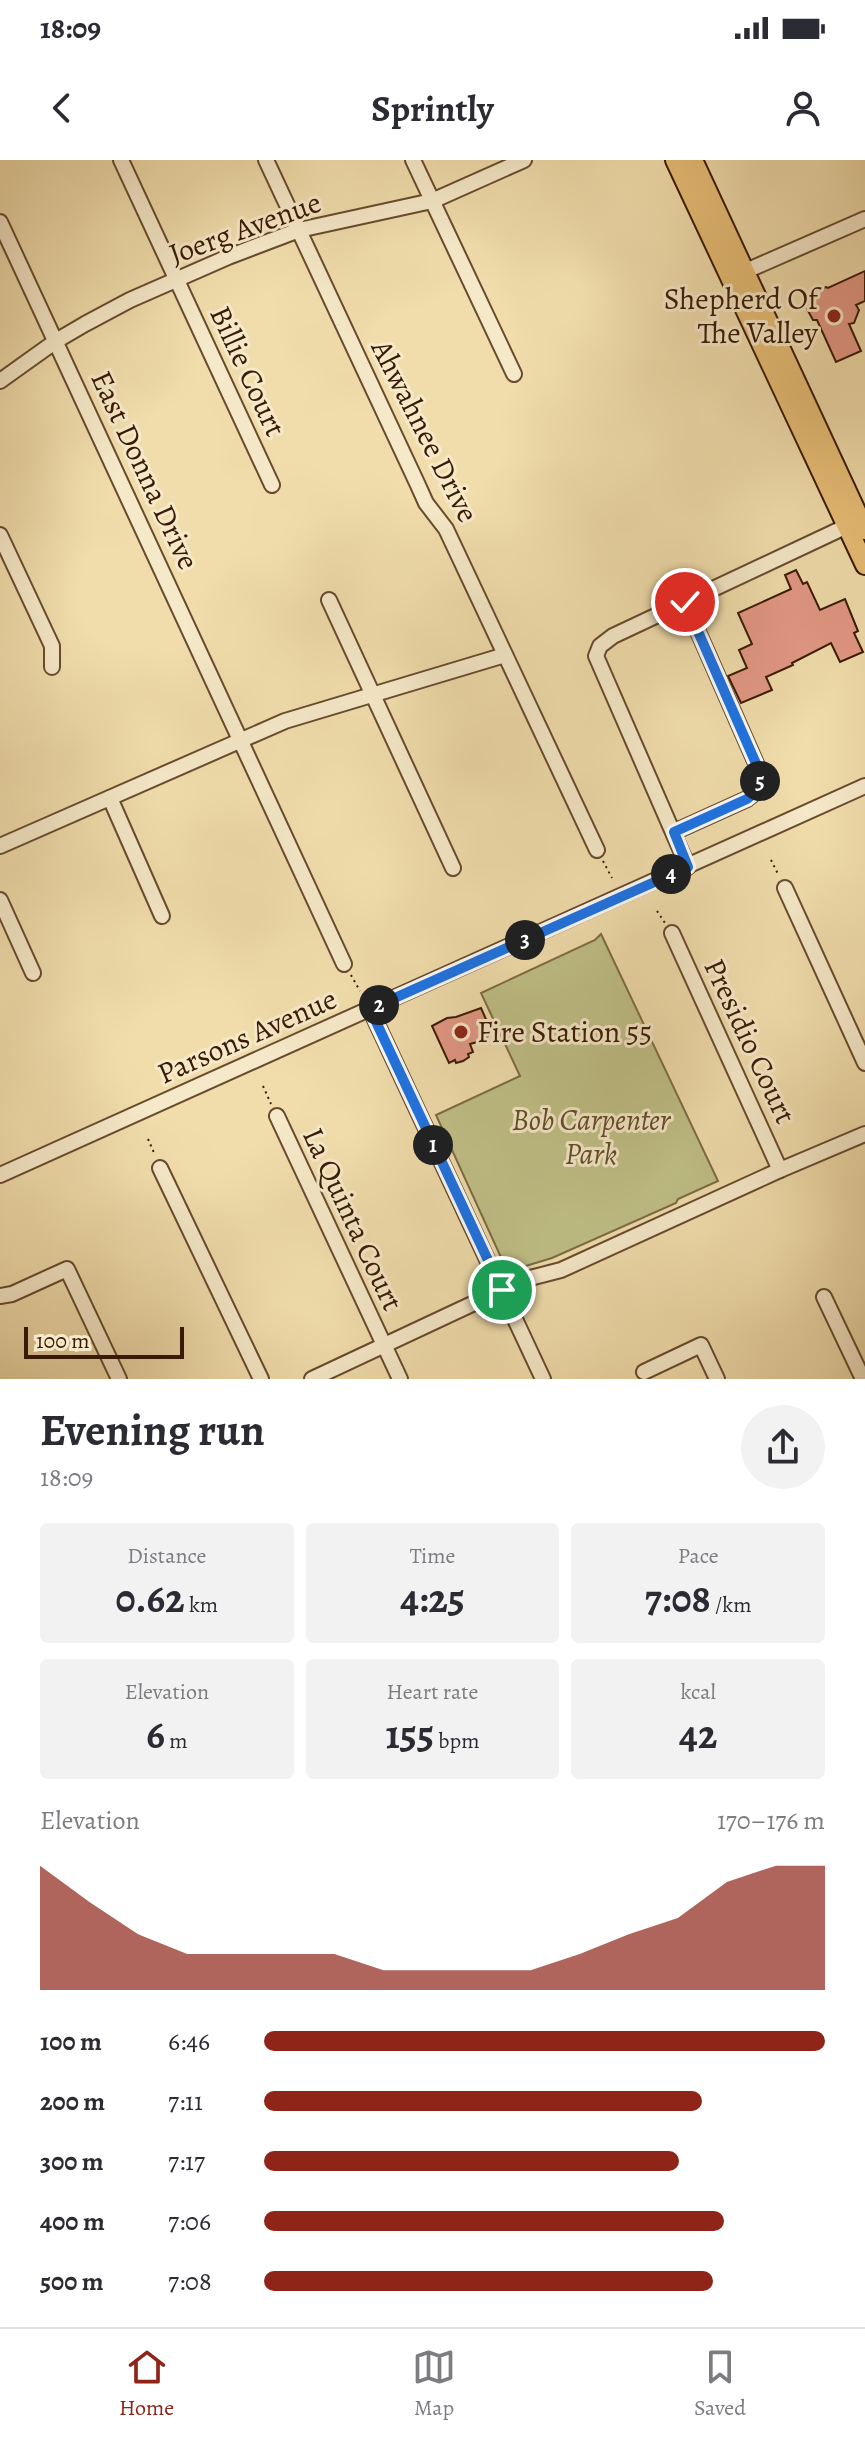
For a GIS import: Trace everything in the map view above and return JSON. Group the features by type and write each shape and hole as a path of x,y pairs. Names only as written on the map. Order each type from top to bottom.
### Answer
{"main road":[{"path":"675,160 856,528"},
{"path":"692,164 746,271 856,528 865,565"},
{"path":"697,207 708,211 730,258 738,268 746,271"}],"street":[{"name":"Billie Court","path":"121,160 272,485"},
{"name":"Ahwahnee Drive","path":"266,160 421,493 446,529 597,850"},
{"path":"413,160 514,374"},
{"name":"Joerg Avenue","path":"0,381 56,341 130,300 228,257 299,230 432,201 524,160"},
{"path":"746,271 865,219"},
{"name":"East Donna Drive","path":"0,222 344,964"},
{"path":"688,867 596,656 600,646 613,636 685,602 856,528"},
{"path":"0,535 52,646 52,667"},
{"path":"329,600 453,868"},
{"path":"674,832 747,799 757,791 761,779 685,602"},
{"path":"0,846 297,717 505,655"},
{"name":"Parsons Avenue","path":"0,1175 865,786"},
{"path":"110,798 162,916"},
{"path":"785,888 865,1063"},
{"path":"0,900 33,973"},
{"name":"Presidio Court","path":"672,933 780,1170"},
{"path":"370,1009 543,1379"},
{"name":"La Quinta Court","path":"277,1116 400,1379"},
{"path":"312,1379 502,1290 561,1270 865,1134"},
{"path":"160,1168 261,1379"},
{"path":"0,1296 12,1294 67,1269 119,1379"},
{"path":"824,1297 863,1379"},
{"path":"644,1372 701,1345 717,1379"}],"path":[{"path":"597,850 612,878"},
{"path":"771,860 785,888"},
{"path":"657,911 672,933"},
{"path":"344,964 360,991"},
{"path":"263,1086 277,1116"},
{"path":"148,1139 160,1168"}],"green space":[{"name":"Bob Carpenter Park","path":"601,934 718,1181 552,1258 516,1269 504,1264 436,1115 520,1076 481,993 595,940"}],"building":[{"name":"Shepherd Of The Valley","path":"865,271 865,301 856,305 859,310 854,323 849,324 861,351 836,362 817,320 813,320 807,309 809,302 817,291"},
{"path":"796,570 803,584 807,582 820,610 845,599 858,631 854,633 863,652 840,662 831,643 766,677 772,690 741,703 728,676 747,668 739,650 752,644 738,613 791,589 785,575"},
{"name":"Fire Station 55","path":"481,1008 492,1033 470,1044 473,1052 468,1054 469,1057 449,1063 432,1026"}],"place":[{"name":"Shepherd Of The Valley","path":"834,316"},
{"name":"Fire Station 55","path":"461,1032"}],"route":[{"path":"502,1290 370,1009 688,867 674,832 747,799 757,791 761,779 758,768 685,602"}]}
